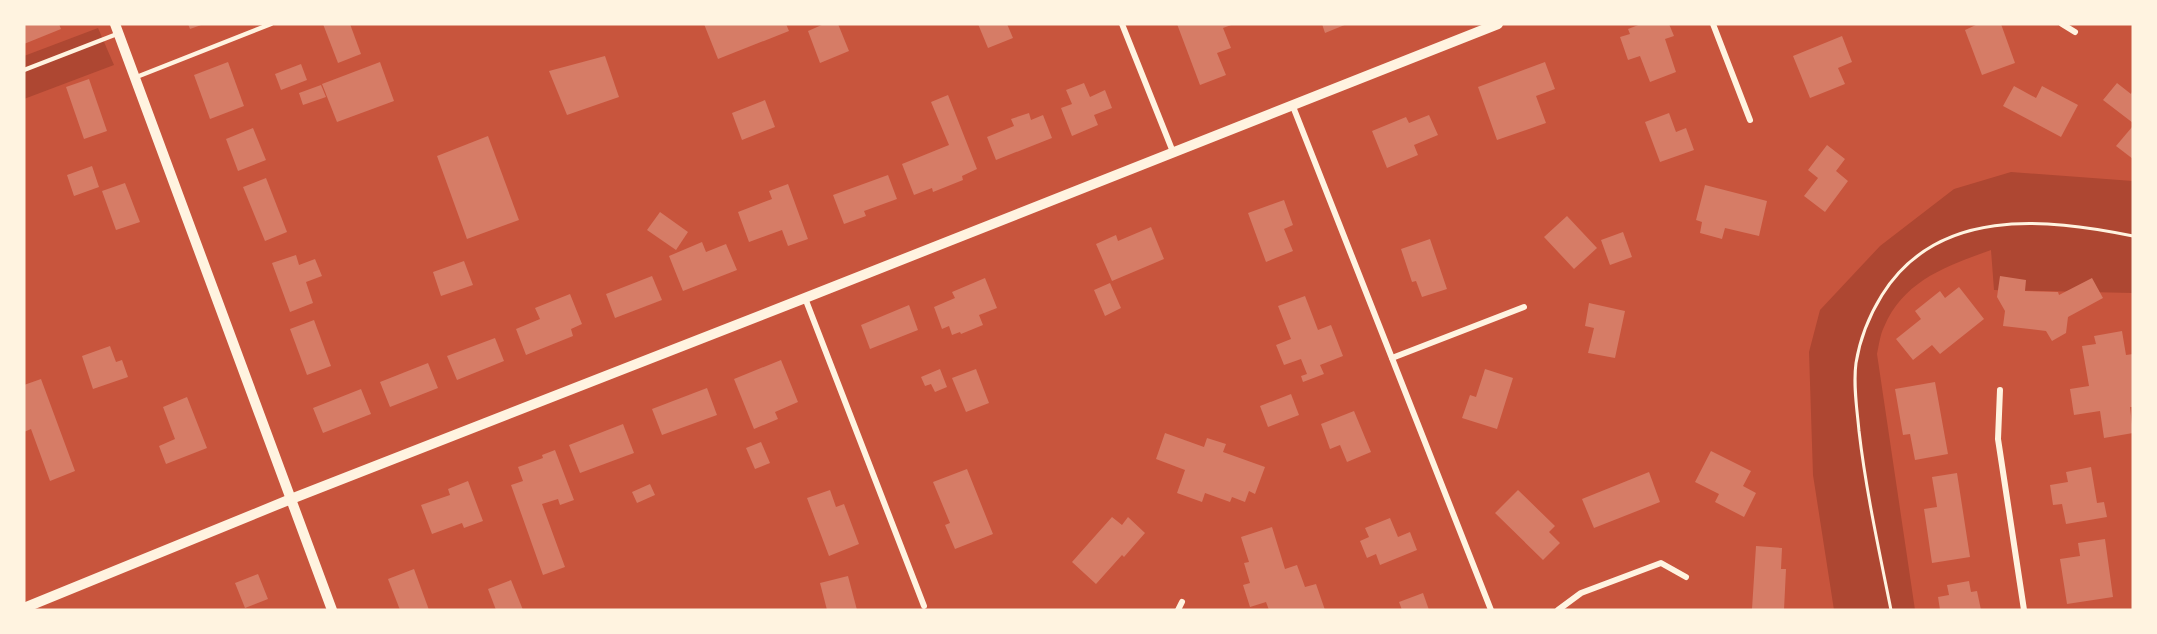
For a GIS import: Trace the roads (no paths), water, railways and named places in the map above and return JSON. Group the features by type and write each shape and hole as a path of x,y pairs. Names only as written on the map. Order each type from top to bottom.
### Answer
{"street":[{"path":"1122,24 1173,152"},
{"path":"24,608 291,499 1498,24"},
{"path":"1713,24 1750,120"},
{"path":"2062,24 2075,32"},
{"path":"116,29 332,610"},
{"path":"1292,104 1491,610"},
{"path":"805,298 924,606"},
{"path":"1392,358 1524,307"},
{"path":"2000,390 1998,439 2024,610"},
{"path":"1558,610 1581,593 1660,564 1686,577"},
{"path":"1178,610 1182,602"}],"lane":[{"path":"135,78 271,24"},
{"path":"24,70 116,29"}]}
